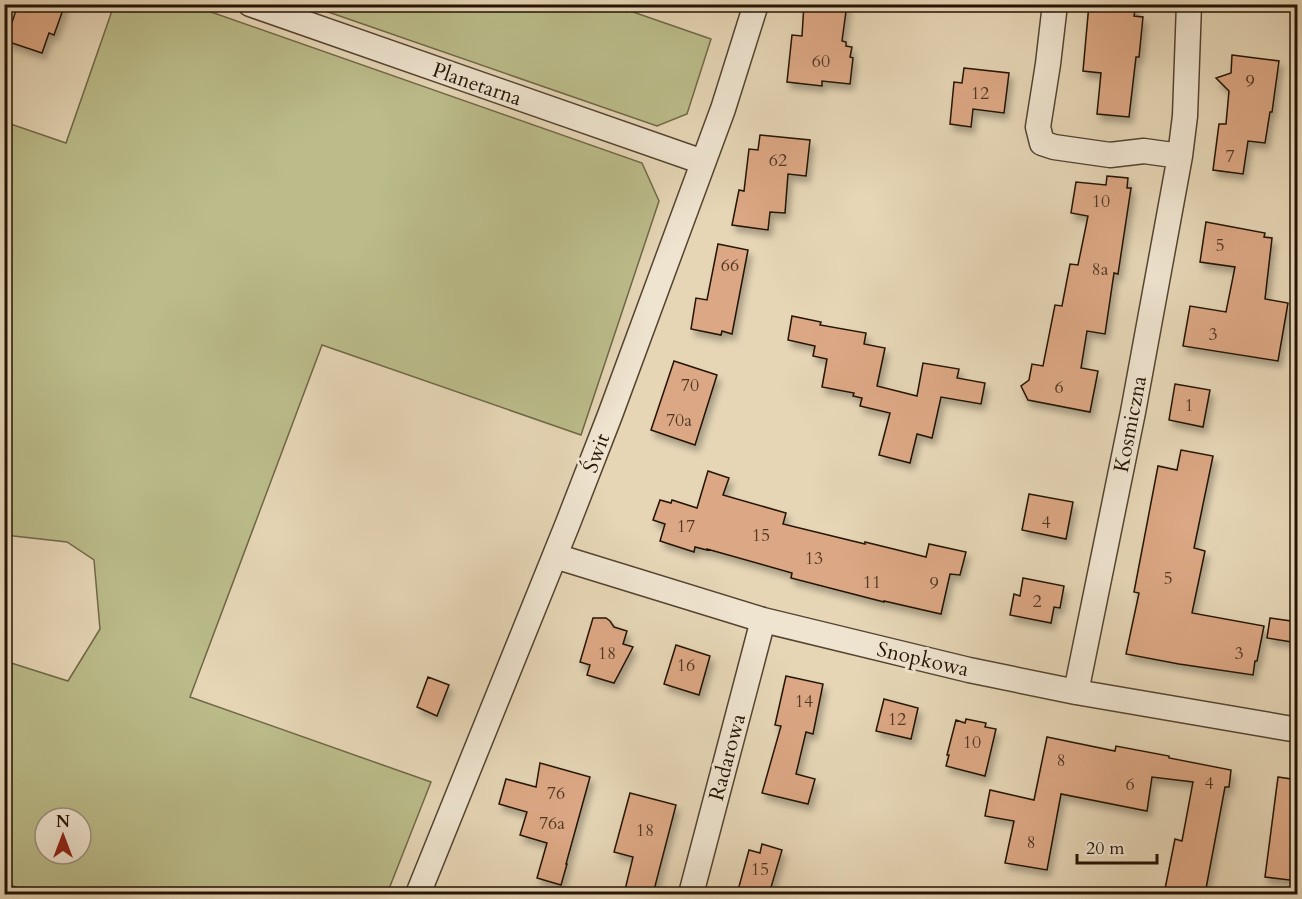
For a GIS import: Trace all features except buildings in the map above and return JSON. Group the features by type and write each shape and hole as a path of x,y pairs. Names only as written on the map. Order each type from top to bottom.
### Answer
{"street":[{"name":"Planetarna","path":"250,4 703,162"},
{"name":"Świt","path":"418,894 610,415 723,109 756,4"},
{"path":"1054,4 1038,127 1042,143 1053,147 1110,154 1144,151 1180,156"},
{"name":"Kosmiczna","path":"1076,692 1133,411 1180,156 1185,116 1189,4"},
{"name":"Snopkowa","path":"555,556 763,620 969,670 1076,692 1298,730"},
{"name":"Radarowa","path":"691,894 763,620"}],"green space":[{"path":"114,5 191,5 642,163 659,201 581,435 322,345 190,697 431,782 387,894 35,894 5,883 5,661 68,681 100,629 94,560 67,542 5,535 5,122 66,143"},
{"path":"308,5 613,5 711,39 687,114 657,126"}]}
